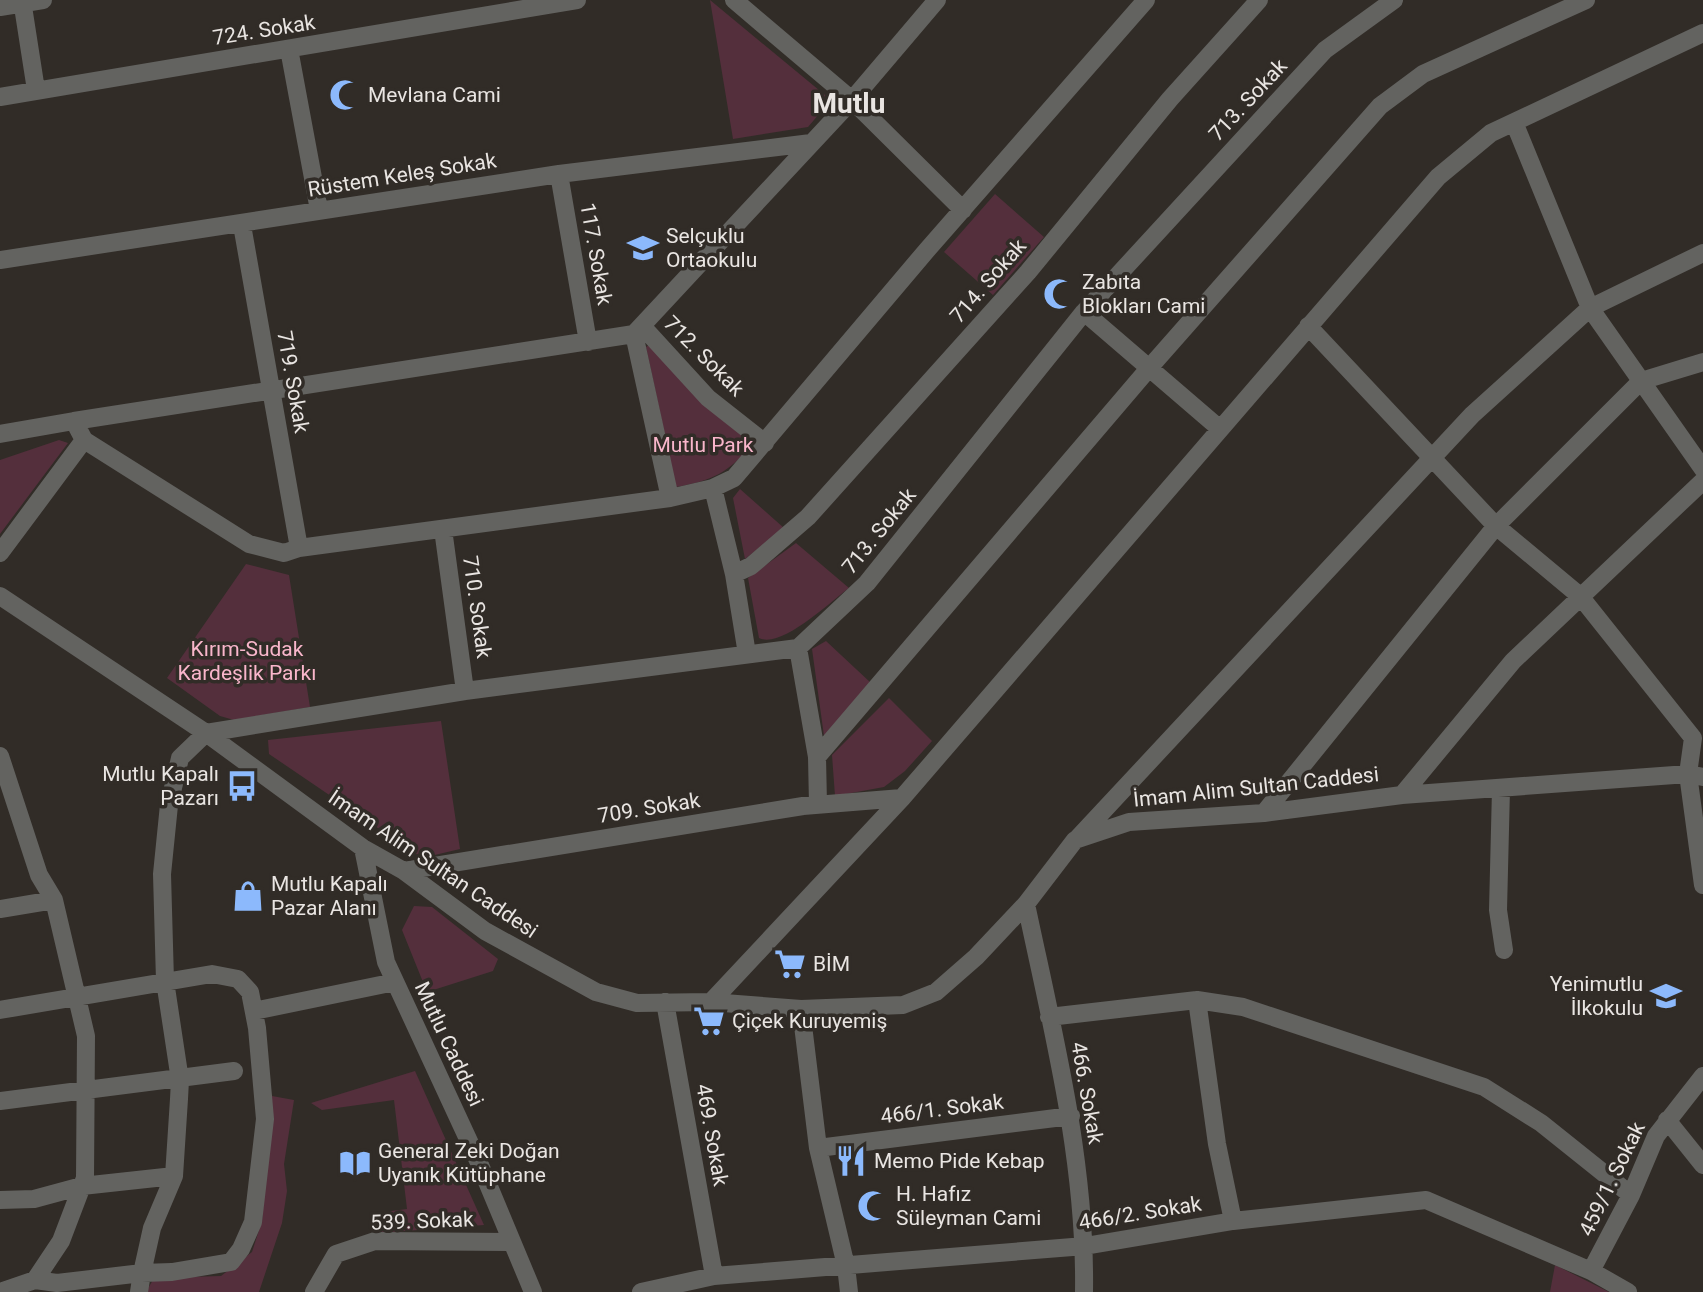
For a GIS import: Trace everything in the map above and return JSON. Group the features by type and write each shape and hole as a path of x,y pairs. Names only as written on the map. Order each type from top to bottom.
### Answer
{"street":[{"path":"0,7 43,0"},
{"name":"724. Sokak","path":"0,97 577,0"},
{"path":"734,0 852,100 962,210"},
{"path":"0,434 271,388 588,342 639,330 852,100 937,0"},
{"path":"74,421 84,440 249,544 284,553 299,548 670,498 713,488 734,478 962,210 1146,0"},
{"name":"714. Sokak","path":"734,574 751,566 808,517 1028,272 1170,99 1259,0"},
{"name":"713. Sokak","path":"798,648 867,583 1084,312 1325,50 1394,0"},
{"path":"817,757 1150,367 1380,106 1423,74 1586,0"},
{"path":"22,2 36,90"},
{"path":"711,1002 902,798 1438,177 1491,133 1703,33"},
{"path":"289,49 319,210"},
{"path":"1514,122 1590,308 1703,469"},
{"name":"Rüstem Keleş Sokak","path":"0,260 242,225 319,210 559,174 811,143"},
{"name":"117. Sokak","path":"559,174 588,342"},
{"name":"719. Sokak","path":"242,225 299,548"},
{"path":"1075,840 1472,415 1590,308 1703,253"},
{"path":"1084,312 1219,428"},
{"path":"1308,326 1496,526 1580,596 1698,735 1695,776 1703,886"},
{"name":"712. Sokak","path":"639,330 708,398 765,443"},
{"name":"712. Sokak","path":"639,330 670,498"},
{"path":"1264,813 1496,526 1641,381 1703,362"},
{"path":"0,553 84,440"},
{"path":"1402,795 1513,660 1703,481"},
{"path":"713,488 734,574 747,654"},
{"name":"710. Sokak","path":"443,529 465,691"},
{"name":"İmam Alim Sultan Caddesi","path":"0,596 206,733 363,848 404,871 485,931 596,992 637,1003 711,1002 800,1009 903,1005 936,992 976,957 1026,904 1075,840 1129,822 1264,813 1402,795 1695,776"},
{"path":"139,1292 152,1228 174,1176 180,1080 165,981 162,874 170,805 180,758 206,733 465,691 798,648 817,757 818,804"},
{"path":"0,756 39,875 54,901 79,995 86,1036 85,1178 61,1241 35,1280"},
{"path":"1501,789 1498,910 1504,950"},
{"name":"709. Sokak","path":"404,871 818,804 902,798"},
{"name":"Mutlu Caddesi","path":"363,848 369,890 386,962 533,1292"},
{"path":"0,909 54,901"},
{"name":"466. Sokak","path":"1026,904 1071,1116 1085,1246 1084,1292"},
{"path":"0,1010 212,974 238,979 250,992 254,1011 265,1119 259,1183 247,1238 230,1262 58,1287 35,1280 0,1292"},
{"path":"254,1011 395,982"},
{"path":"1197,1000 1217,1144 1233,1221"},
{"path":"1049,1017 1197,1000 1243,1007 1484,1087 1541,1123 1631,1195"},
{"name":"469. Sokak","path":"664,1002 714,1276"},
{"path":"800,1009 818,1148 846,1266 849,1292"},
{"path":"0,1101 234,1071"},
{"name":"459/1. Sokak","path":"1591,1271 1631,1195 1656,1136 1703,1076"},
{"name":"466/1. Sokak","path":"818,1148 1071,1116"},
{"path":"1667,1120 1703,1165"},
{"path":"0,1200 34,1199 82,1186 174,1176"},
{"name":"466/2. Sokak","path":"640,1292 714,1276 1085,1246 1233,1221 1426,1200 1591,1271 1628,1292"},
{"name":"539. Sokak","path":"314,1292 336,1254 375,1241 512,1242"}],"green space":[{"path":"710,0 831,100 808,127 733,139"},
{"path":"995,194 1044,237 993,295 944,252"},
{"name":"Mutlu Park","path":"653,342 702,397 753,445 719,474 676,487 646,347"},
{"path":"59,440 68,443 0,534 0,460"},
{"path":"740,489 784,528 745,559 733,498"},
{"path":"796,543 849,588 792,631 768,640 759,638 748,578"},
{"name":"Kırım-Sudak Kardeşlik Parkı","path":"246,564 289,575 310,707 234,720 220,716 167,678"},
{"path":"826,641 871,683 824,736 812,649"},
{"path":"889,698 932,741 905,771 884,787 835,796 832,755"},
{"path":"441,721 460,849 422,858 269,754 268,740"},
{"path":"414,906 432,907 498,959 493,971 427,992 402,930"},
{"path":"415,1071 484,1225 378,1233 375,1213 407,1209 394,1100 322,1110 311,1103"},
{"path":"272,1096 294,1100 284,1164 287,1191 282,1223 259,1292 146,1292 154,1278 221,1276 252,1252 262,1221"},
{"path":"1555,1265 1609,1292 1550,1292"}],"place":[{"name":"Mevlana Cami","path":"345,95"},
{"name":"Selçuklu Ortaokulu","path":"643,248"},
{"name":"Zabıta Blokları Cami","path":"1059,294"},
{"name":"Mutlu Kapalı Pazarı","path":"242,786"},
{"name":"Mutlu Kapalı Pazar Alanı","path":"248,896"},
{"name":"BİM","path":"790,964"},
{"name":"Yenimutlu İlkokulu","path":"1666,996"},
{"name":"Çiçek Kuruyemiş","path":"709,1021"},
{"name":"Memo Pide Kebap","path":"851,1161"},
{"name":"General Zeki Doğan Uyanık Kütüphane","path":"355,1163"},
{"name":"H. Hafız Süleyman Cami","path":"873,1206"}],"district":[{"name":"Mutlu","path":"849,103"}]}
